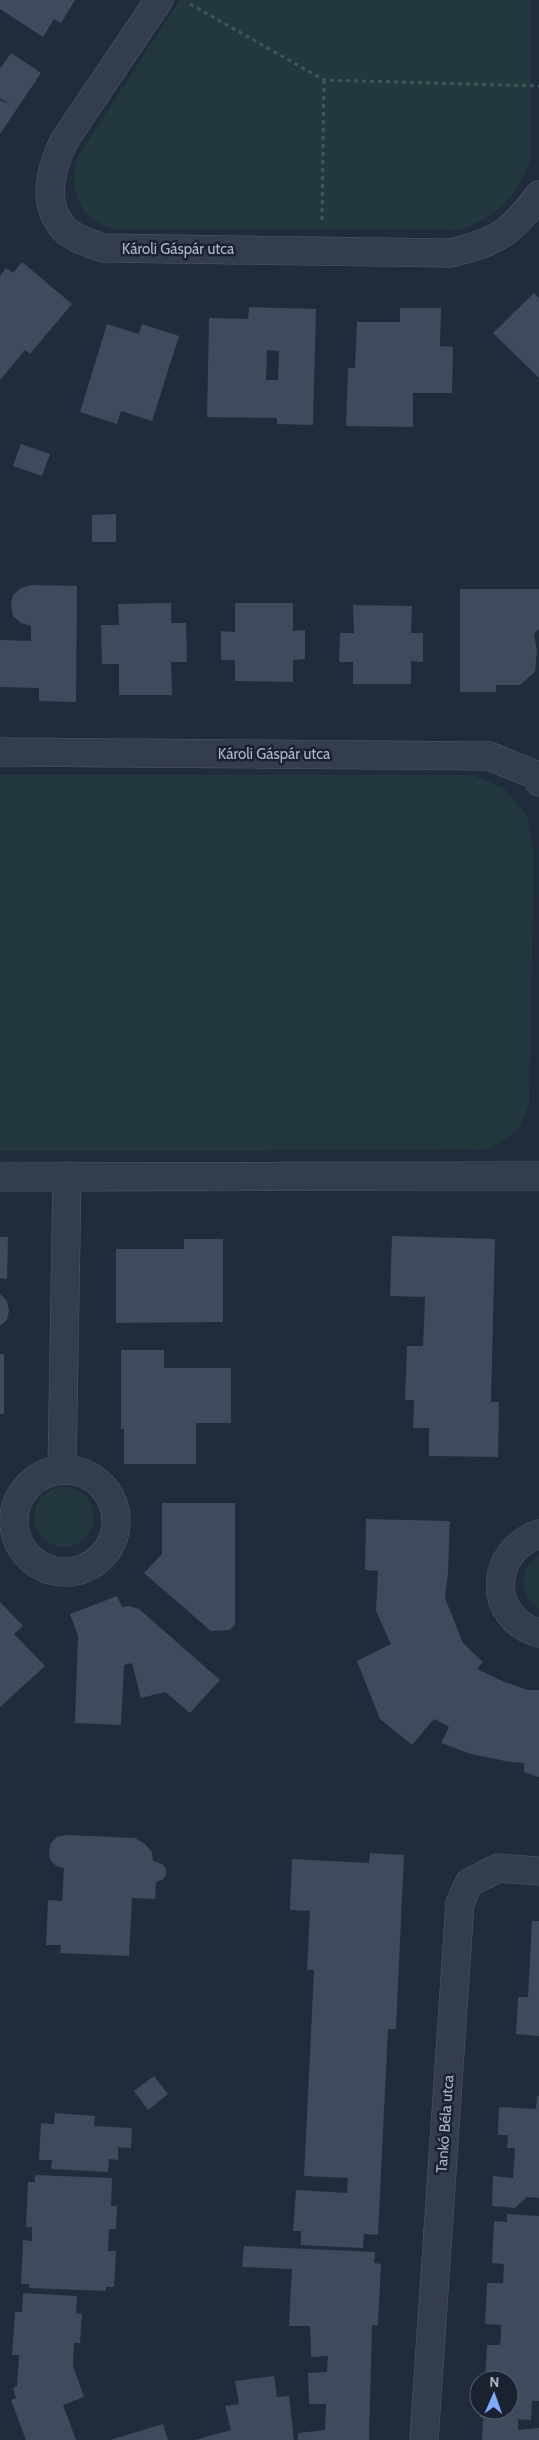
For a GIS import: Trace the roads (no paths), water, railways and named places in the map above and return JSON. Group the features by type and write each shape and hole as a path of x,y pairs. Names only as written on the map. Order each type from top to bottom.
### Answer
{"street":[{"name":"Károli Gáspár utca","path":"159,0 64,140 53,163 49,189 53,209 64,229 81,240 103,248 451,253 488,244 519,222 539,195"},
{"name":"Károli Gáspár utca","path":"0,752 489,756 536,775 539,782"},
{"path":"0,1176 539,1176"},
{"path":"62,1470 67,1176"},
{"path":"539,1534 523,1541 511,1552 503,1567 500,1582 502,1599 510,1614 522,1625 539,1633"},
{"name":"Tankó Béla utca","path":"424,2440 460,1903 469,1883 498,1868 539,1871"}]}
